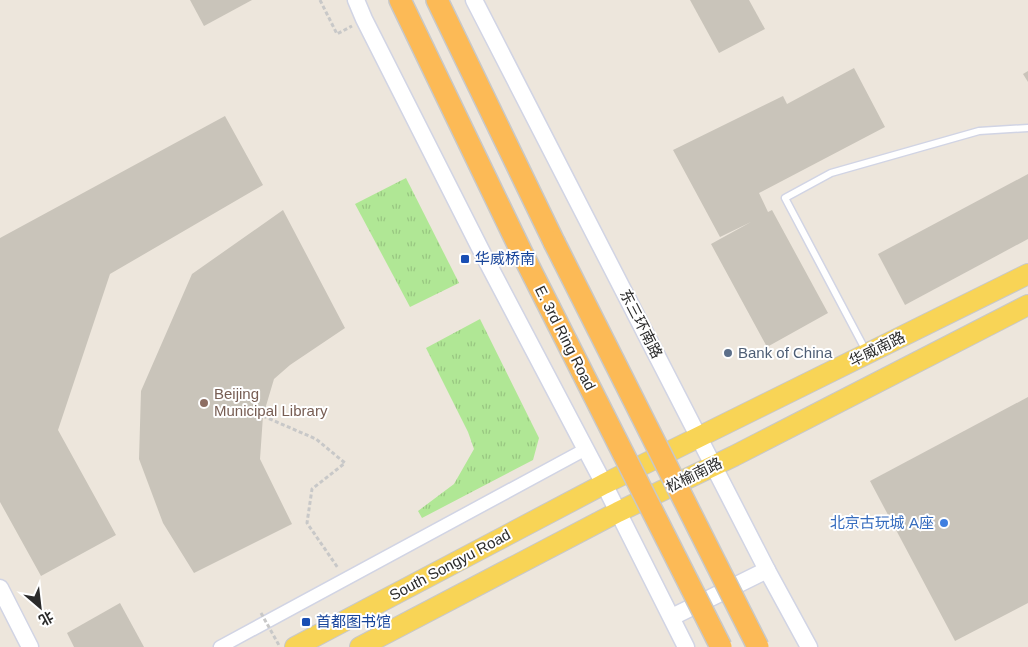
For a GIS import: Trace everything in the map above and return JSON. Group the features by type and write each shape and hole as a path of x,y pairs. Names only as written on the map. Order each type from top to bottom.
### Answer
{"highway":[{"name":"E. 3rd Ring Road","path":"400,0 523,255 721,647"},
{"path":"437,0 554,242 758,647"}],"main road":[{"name":"华威南路","path":"604,484 1028,274"},
{"name":"松榆南路","path":"360,647 618,512 1028,305"},
{"name":"South Songyu Road","path":"295,647 604,484"}],"street":[{"path":"356,0 466,221 586,449 686,647"},
{"name":"东三环南路","path":"474,0 767,570 809,647"},
{"path":"220,647 586,449"},
{"path":"672,618 767,570"},
{"path":"0,588 30,647"}],"lane":[{"path":"867,354 785,198 831,173 979,131 1028,128"}],"path":[{"path":"320,0 337,34"},
{"path":"263,416 316,439 344,463 312,489 307,523 345,579"},
{"path":"261,613 280,647"}],"green space":[{"path":"406,178 459,283 410,307 355,204"},
{"path":"480,319 539,438 533,460 422,518 418,511 454,484 474,449 468,432 426,348"}],"building":[{"path":"190,0 252,0 204,26"},
{"path":"690,0 749,0 765,29 719,53"},
{"path":"854,68 885,127 759,193 768,212 772,210 828,313 767,347 711,244 751,222 720,237 673,150 783,96 787,104"},
{"path":"1028,71 1028,82 1023,74"},
{"path":"225,116 263,185 110,274 58,430 116,535 41,576 0,502 0,238"},
{"path":"1028,174 1028,239 905,305 878,254"},
{"name":"Beijing Municipal Library","path":"283,210 345,328 290,365 274,379 263,416 260,459 292,524 194,573 163,523 139,459 141,391 192,274"},
{"path":"1028,397 1028,603 955,641 870,481"},
{"path":"120,603 144,647 74,647 67,633"}],"place":[{"name":"华威桥南","path":"465,259"},
{"name":"Bank of China","path":"728,353"},
{"name":"Beijing Municipal Library","path":"204,403"},
{"name":"北京古玩城 A座","path":"944,523"},
{"name":"首都图书馆","path":"306,622"}]}
